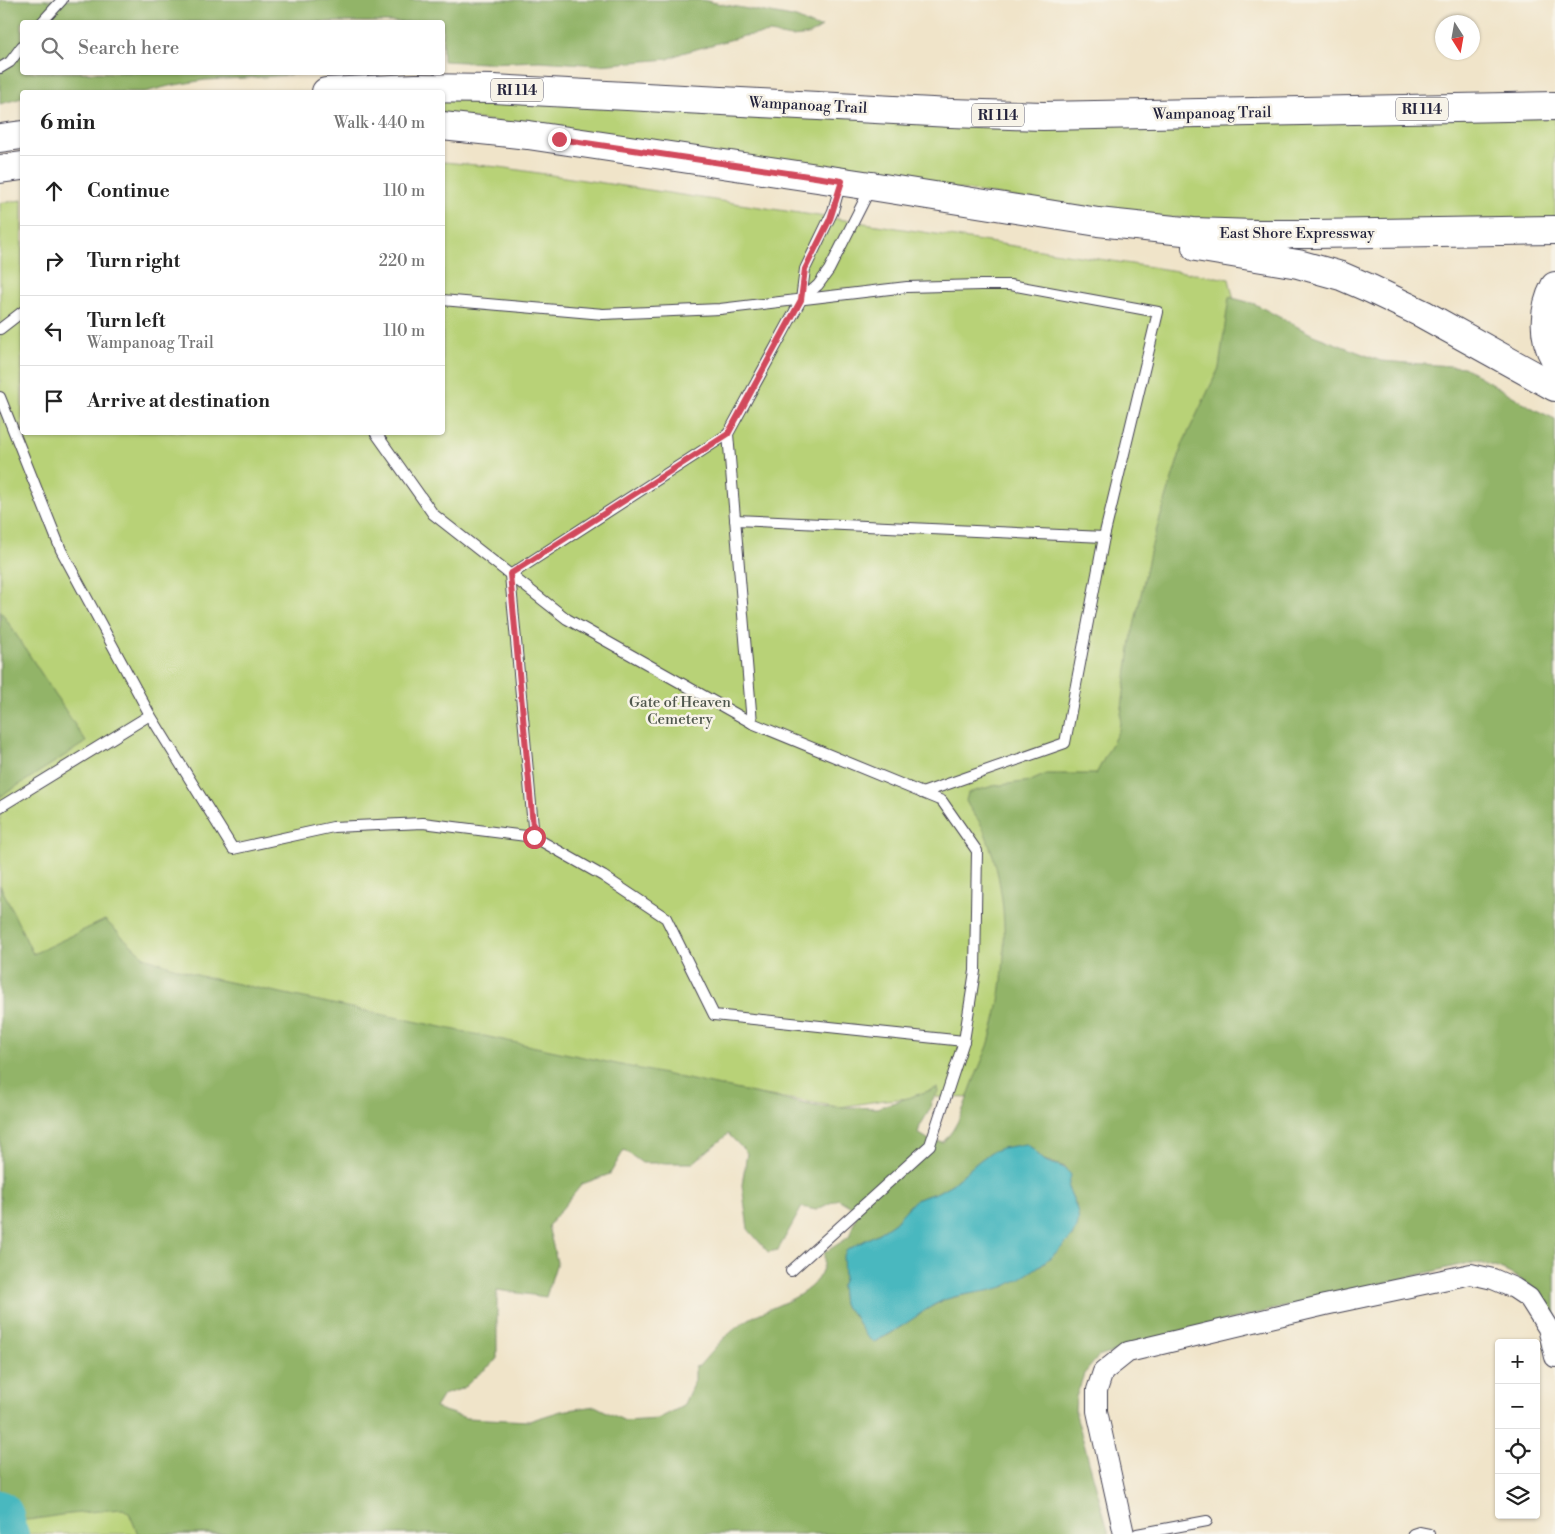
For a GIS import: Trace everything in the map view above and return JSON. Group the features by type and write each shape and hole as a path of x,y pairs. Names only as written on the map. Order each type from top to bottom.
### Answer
{"main road":[{"name":"Wampanoag Trail","path":"368,90 409,88 494,89 1012,115 1096,116 1289,111"},
{"path":"1289,111 1408,96 1467,92 1555,90"},
{"name":"RI 114","path":"1289,111 1555,106"},
{"path":"445,126 544,137 842,181 1041,213 1173,242 1298,264 1341,276 1378,292 1555,388"},
{"path":"0,138 20,135"},
{"path":"0,169 20,166"},
{"name":"East Shore Expressway","path":"1041,213 1139,227 1224,233 1314,234 1555,230"},
{"path":"1555,286 1548,304 1546,326 1549,348 1555,359"}],"street":[{"path":"1124,1534 1098,1410 1097,1390 1103,1372 1128,1352 1325,1305 1471,1274 1493,1279 1514,1288 1529,1298 1548,1328 1555,1357"}],"lane":[{"path":"44,20 62,0"},
{"path":"0,68 10,62 20,49"},
{"path":"801,300 805,269 830,219 842,181"},
{"path":"510,574 728,434 801,300 818,285 829,270 871,186"},
{"path":"445,300 603,314 720,309 907,287 1010,285 1158,312 1104,537 1065,743 922,793"},
{"path":"0,329 20,314"},
{"path":"0,397 61,550 150,716 233,848 333,827 423,823 534,837 603,876 666,918 714,1015 964,1041"},
{"path":"728,434 752,723"},
{"path":"377,435 433,514 567,619 752,723 942,801 977,851 975,971 964,1041 930,1145 791,1271"},
{"path":"735,520 1104,537"},
{"path":"510,574 534,837"},
{"path":"0,807 150,716"},
{"path":"1137,1534 1207,1521"},
{"path":"1413,1534 1419,1532 1429,1534"}],"green space":[{"path":"0,0 702,0 792,17 814,26 822,27 809,35 791,37 770,33 744,36 682,53 668,59 599,65 540,61 485,63 445,61 445,20 20,20 20,75 286,75 205,80 153,90 20,90 20,99 0,104"},
{"path":"445,99 1555,118 1555,219 1355,223 1150,217 445,114"},
{"name":"Gate of Heaven Cemetery","path":"445,162 499,167 1229,279 1238,317 1112,769 1000,1038 979,1098 927,1097 884,1100 840,1107 409,1039 232,993 28,952 0,892 0,203 20,200 20,435 445,435"},
{"path":"1229,297 1255,304 1313,335 1381,361 1464,367 1536,410 1555,419 1555,1322 1549,1317 1540,1295 1522,1280 1490,1265 1464,1264 1171,1334 1098,1357 1084,1374 1076,1397 1075,1411 1109,1534 138,1534 129,1513 123,1509 30,1520 15,1520 0,1516 0,885 33,954 105,920 144,957 200,976 815,1106 877,1108 937,1088 938,1092 931,1102 930,1109 918,1133 931,1141 943,1142 953,1130 961,1115 988,1046 999,1003 1004,957 1003,910 996,865 983,828 966,801 968,793 993,786 1031,781 1046,774 1096,774 1119,730 1131,640 1151,548 1183,443 1219,368","holes":["728,1134 747,1153 742,1185 748,1229 768,1252 778,1250 802,1207 816,1210 838,1199 858,1211 849,1237 824,1253 823,1268 809,1288 788,1301 743,1323 725,1338 699,1366 695,1367 695,1380 683,1406 658,1419 625,1421 595,1406 561,1411 529,1421 466,1418 435,1408 443,1395 464,1388 497,1360 497,1290 546,1297 557,1262 548,1226 582,1184 610,1174 624,1150 642,1163 693,1163","1031,1147 1044,1160 1065,1167 1068,1188 1076,1205 1073,1236 1041,1265 1003,1286 946,1299 874,1342 864,1333 853,1314 843,1305 841,1286 844,1279 847,1250 895,1222 915,1200 938,1192 952,1184 991,1152 1002,1149"]},
{"path":"0,610 86,742 0,797"},
{"path":"41,1420 244,1534 10,1534"}],"water":[{"path":"1026,1144 1044,1160 1061,1166 1071,1175 1068,1188 1076,1205 1078,1224 1067,1242 1034,1270 1012,1283 996,1289 961,1295 943,1301 874,1342 868,1338 853,1314 843,1305 841,1286 844,1278 843,1257 847,1250 895,1222 915,1200 938,1192 952,1184 991,1152"}],"waterway":[{"path":"0,1505 8,1512 11,1532 14,1534"}],"route":[{"path":"534,837 510,574 728,434 801,300 805,269 830,219 842,181 559,139"}]}
